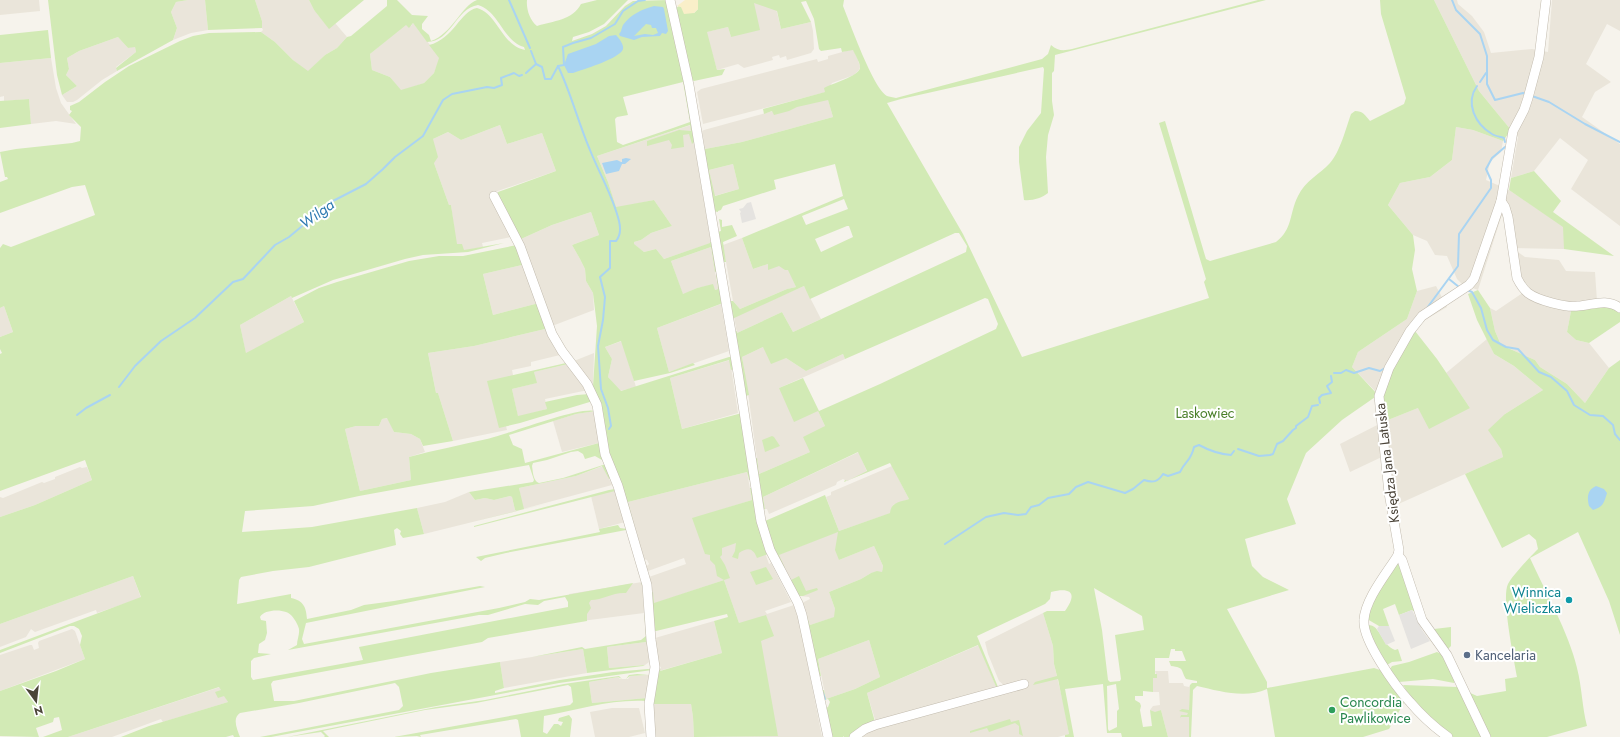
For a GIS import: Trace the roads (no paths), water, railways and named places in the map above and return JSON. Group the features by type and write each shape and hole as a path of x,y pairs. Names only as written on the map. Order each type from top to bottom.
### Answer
{"street":[{"path":"670,0 689,85 738,373 761,521 770,550 798,603 802,615 809,641 828,737"},
{"name":"Księdza Jana Latuska","path":"1486,737 1446,655 1422,620 1402,560 1398,555 1399,550 1389,493 1379,396 1389,368 1410,331 1422,316 1468,286 1474,279 1501,201 1513,131 1524,110 1539,57 1546,0"},
{"path":"494,196 520,246 552,334 562,351 587,384 597,405 603,448 607,462 618,486 647,585 655,670 649,704 650,737"},
{"path":"1501,201 1505,207 1508,217 1517,278 1520,285 1527,292 1534,296 1568,306 1577,307 1606,302 1615,304 1620,308"},
{"path":"1398,555 1367,606 1364,620 1365,633 1374,651 1409,701 1448,737"},
{"path":"854,737 865,729 1024,684"}],"water":[{"path":"654,6 663,7 668,31 666,34 662,33 660,36 642,37 634,40 620,36 619,34 623,25 629,18","holes":["646,24 651,25 652,28 656,28 658,33 653,35 645,34 634,36"]},
{"path":"616,35 622,43 622,51 613,58 599,64 573,73 568,73 564,65 568,54 596,44 609,36"},
{"path":"622,159 631,159 625,164 622,164 619,171 606,174 602,163 617,160 622,162"},
{"path":"1596,486 1604,489 1607,493 1603,504 1593,510 1589,506 1588,497 1589,492"}],"waterway":[{"path":"509,0 530,48"},
{"name":"Wilga","path":"536,64 542,67 545,79 551,79 558,66 564,65 563,47 591,38 615,24 623,11 638,1 645,0"},
{"path":"1452,0 1456,10 1480,34 1487,56 1487,84 1495,100 1523,93 1526,94"},
{"path":"531,51 536,64"},
{"name":"Wilga","path":"526,73 536,64"},
{"path":"558,66 594,159 613,203 620,227 618,239 616,241 610,241 610,268 600,277 605,297 603,320 598,346 601,389 608,408 611,426 609,429"},
{"name":"Wilga","path":"119,387 135,366 161,341 195,318 233,282 243,279 275,245 289,237 331,202 366,184 395,157 423,136 443,100 452,94 487,87 494,88 502,85 501,78 514,73 519,76 522,75"},
{"path":"1480,82 1486,73"},
{"path":"1477,86 1472,99 1474,113 1481,125 1486,130 1493,135 1504,138 1505,142"},
{"path":"1532,96 1549,102 1585,124 1620,142"},
{"path":"1427,308 1458,266 1459,234 1491,188 1491,180 1486,169 1492,158 1505,147"},
{"path":"1449,279 1459,287"},
{"path":"1467,290 1472,292 1481,308 1487,330 1493,340 1506,347 1518,349 1539,372 1551,377 1567,391 1574,405 1590,415 1603,416 1613,425 1615,434 1620,440"},
{"path":"1334,373 1341,373 1346,370 1354,373 1369,368 1380,371 1385,368"},
{"path":"1320,403 1319,398 1322,395 1331,393 1327,386 1332,382 1331,376"},
{"name":"Wilga","path":"77,415 86,408 110,395"},
{"path":"1238,449 1259,456 1273,454 1277,444 1283,441 1296,428 1296,426 1308,417 1312,406 1318,405"},
{"path":"945,544 986,517 1004,513 1018,515 1026,514 1031,507 1039,505 1048,498 1069,494 1076,487 1088,482 1125,493 1133,489 1144,480 1155,481 1163,474 1168,476 1180,472 1190,458 1194,447 1199,445 1211,451 1222,454 1231,455 1234,451"},
{"path":"823,693 825,699"}],"place":[{"name":"Winnica Wieliczka","path":"1569,600"},
{"name":"Kancelaria","path":"1467,655"},
{"name":"Concordia Pawlikowice","path":"1332,710"}],"park label":[{"name":"Laskowiec","path":"1205,413"}]}
